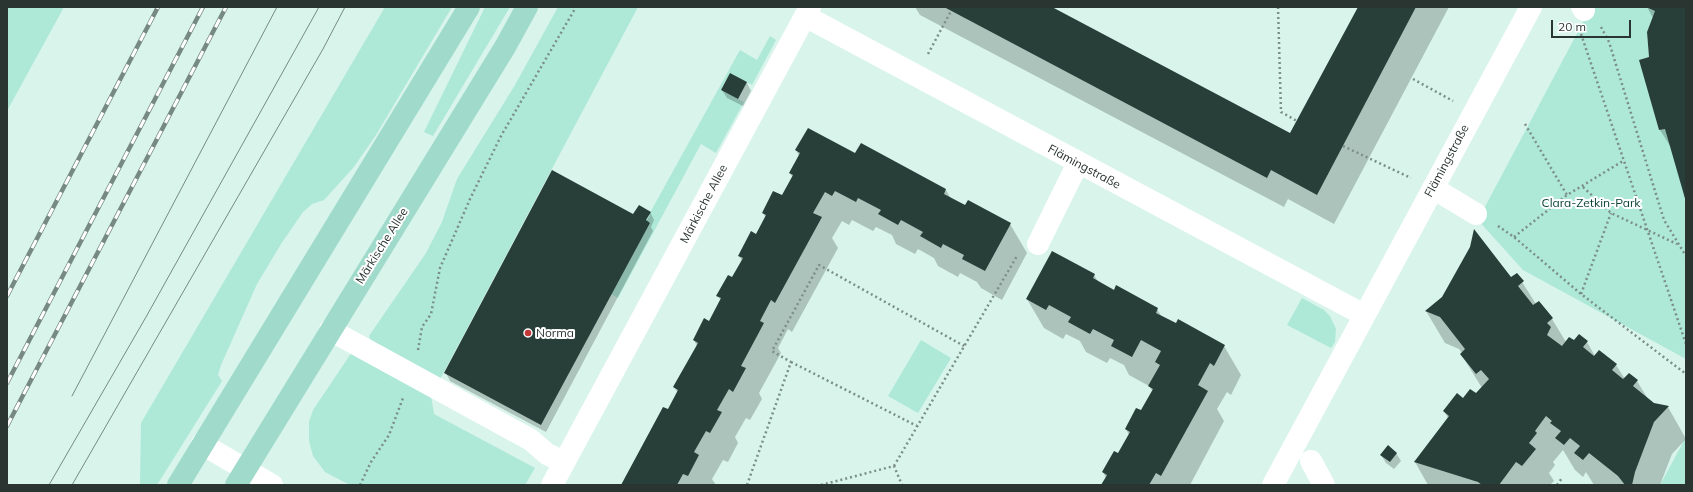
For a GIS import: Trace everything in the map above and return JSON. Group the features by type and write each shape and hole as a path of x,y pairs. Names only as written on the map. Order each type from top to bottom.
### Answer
{"main road":[{"path":"178,485 469,7"},
{"name":"Märkische Allee","path":"241,477 501,53 527,7"}],"street":[{"name":"Flämingstraße","path":"1273,485 1531,7"},
{"name":"Flämingstraße","path":"807,12 916,75 1364,315"},
{"name":"Märkische Allee","path":"552,485 807,12"},
{"path":"1029,247 1078,163"},
{"path":"1433,188 1476,214"},
{"path":"330,330 531,440 547,454 564,462"},
{"path":"202,444 241,477 272,485"},
{"path":"1310,461 1324,485"}],"path":[{"path":"360,485 370,462 389,435 403,398 414,377 422,327 431,314 440,268 501,136 576,7"},
{"path":"1278,7 1281,112 1297,121"},
{"path":"1583,8 1604,31 1610,42 1664,220 1686,256"},
{"path":"916,75 951,11"},
{"path":"1580,31 1623,161 1685,334 1686,344"},
{"path":"1414,79 1474,113"},
{"path":"1524,124 1567,195"},
{"path":"1343,146 1433,188"},
{"path":"1514,237 1567,195 1583,187 1623,161"},
{"path":"1583,187 1611,213 1678,244"},
{"path":"1581,294 1611,213"},
{"path":"1476,214 1483,216 1514,237 1581,294 1686,374"},
{"path":"821,485 894,466 964,346 1029,247"},
{"path":"917,426 772,351 819,265 964,346"},
{"path":"747,485 791,362"},
{"path":"894,466 902,485"},
{"path":"1557,485 1562,478"}],"green space":[{"path":"7,7 64,7 7,111"},
{"path":"385,7 452,7 376,135 353,168 324,200 312,204 303,212 281,244 257,284 221,365 218,375 222,381 157,485 140,485 141,423"},
{"path":"485,7 510,7 433,136 424,132"},
{"path":"558,7 638,7 438,383 373,348 369,336 426,253 442,222 457,179 515,85"},
{"name":"Clara-Zetkin-Park","path":"1591,7 1646,7 1655,11 1647,32 1649,57 1640,60 1659,130 1665,129 1686,200 1686,359 1523,270 1478,220"},
{"path":"770,36 776,40 752,85 730,73 721,90 744,102 716,153 701,144 618,298 611,294 650,223 646,220 740,50 757,60"},
{"path":"1302,298 1324,310 1330,316 1336,329 1335,342 1331,348 1287,325"},
{"path":"921,340 951,358 918,413 888,396"},
{"path":"352,352 431,396 434,414 535,468 525,485 350,485 325,472 313,456 309,441 309,422 313,410"},
{"path":"1686,437 1686,485 1660,485"}],"building":[{"path":"944,7 1052,7 1290,133 1358,7 1416,7 1317,195 1271,170 1267,178"},
{"path":"1646,7 1686,7 1686,202 1665,129 1659,130 1639,60 1649,57 1647,32 1655,11"},
{"path":"730,73 747,82 738,99 721,90"},
{"path":"808,128 855,153 861,143 946,189 944,194 965,205 968,200 1011,223 985,271 962,259 964,255 943,244 941,248 920,236 923,232 901,220 898,225 878,214 881,210 858,198 856,202 835,191 832,196 825,192 813,213 822,217 775,303 771,300 760,321 764,323 741,366 746,368 733,392 729,389 717,410 722,412 710,433 706,431 694,452 699,455 688,476 683,474 677,485 621,485 663,407 668,409 678,390 673,387 698,343 693,340 704,318 709,321 721,298 716,296 728,275 732,277 743,258 738,256 751,231 756,234 766,215 762,213 773,191 782,195 793,175 789,173 800,153 795,150"},
{"name":"Norma","path":"552,170 633,214 639,205 651,212 646,220 650,223 541,425 444,373"},
{"path":"1474,229 1511,277 1517,273 1524,281 1518,286 1533,305 1539,301 1553,318 1547,323 1551,327 1547,335 1562,346 1569,337 1574,340 1579,334 1588,341 1583,347 1594,356 1599,350 1617,364 1612,370 1623,379 1629,373 1638,380 1633,386 1654,403 1669,406 1654,422 1635,472 1632,485 1625,485 1618,476 1589,453 1583,460 1574,453 1580,446 1570,438 1564,445 1555,438 1561,431 1550,423 1552,421 1546,416 1535,431 1537,433 1529,443 1536,449 1522,466 1516,462 1499,485 1482,485 1478,482 1414,462 1449,416 1443,411 1457,393 1463,398 1470,389 1476,393 1489,379 1481,370 1476,374 1460,354 1465,349 1440,317 1425,311 1442,297 1470,247"},
{"path":"1052,251 1095,274 1093,278 1114,290 1116,285 1158,308 1156,313 1176,323 1178,319 1225,345 1214,366 1210,363 1198,385 1208,391 1161,476 1156,473 1149,485 1101,485 1107,475 1102,472 1114,451 1118,453 1130,432 1125,429 1136,408 1141,410 1153,389 1148,386 1160,365 1155,362 1161,351 1141,340 1132,357 1111,346 1114,340 1093,329 1090,334 1068,322 1071,317 1049,305 1046,310 1026,299"},
{"path":"1388,445 1397,453 1390,462 1380,455"}],"tram line":[{"path":"72,396 277,7"},
{"path":"49,485 146,317 319,7"},
{"path":"72,485 323,49 345,7"}],"railway":[{"path":"7,296 158,7"},
{"path":"7,383 203,7"},
{"path":"7,426 226,7"}],"place":[{"name":"Norma","path":"528,333"}]}
